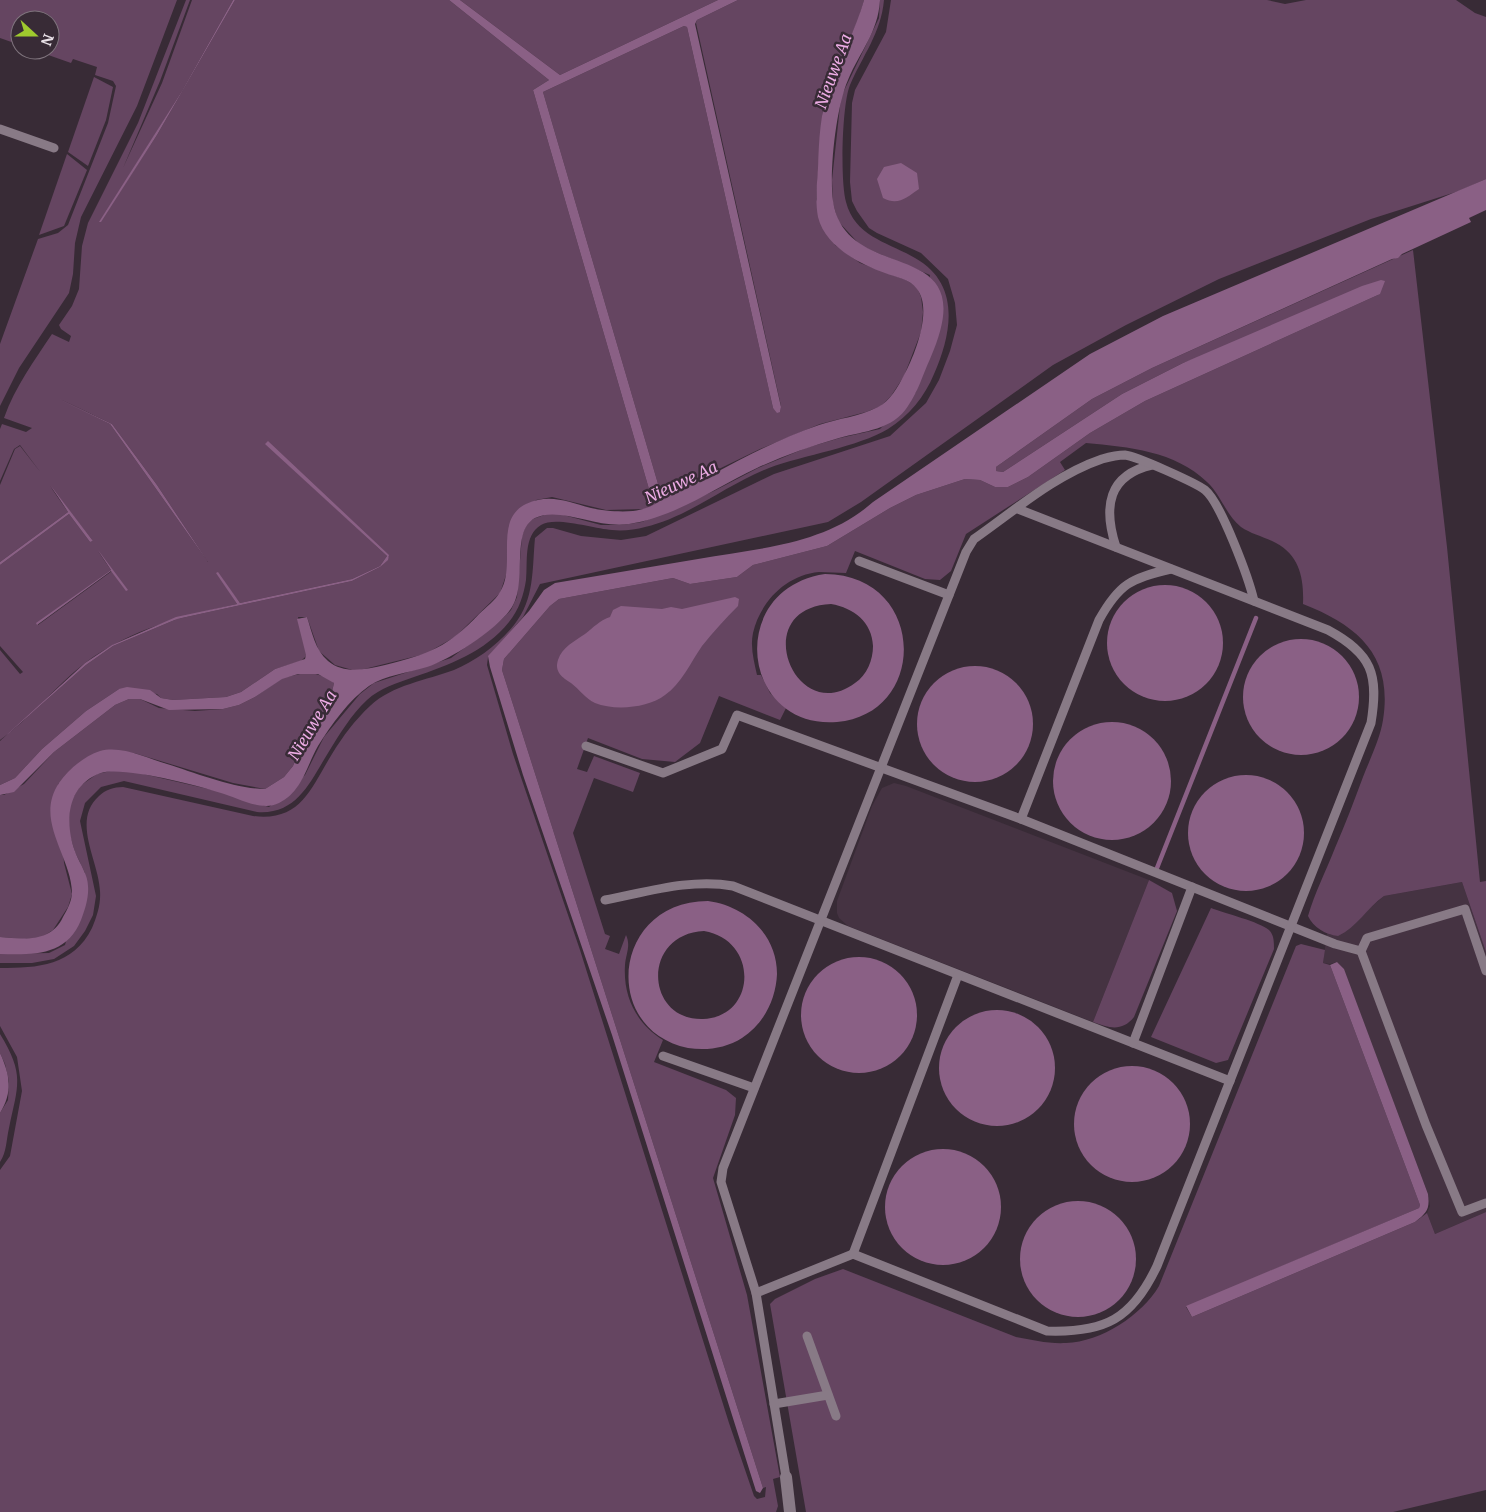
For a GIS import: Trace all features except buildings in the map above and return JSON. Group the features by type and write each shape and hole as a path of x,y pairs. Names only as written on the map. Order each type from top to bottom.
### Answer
{"street":[{"path":"786,1477 790,1512"}],"lane":[{"path":"0,129 54,148"},
{"path":"786,1477 756,1293 721,1182 723,1168 966,552 974,539 1070,473 1104,458 1126,455 1205,490 1220,514 1250,581 1254,601"},
{"path":"1116,547 1110,528 1114,493 1121,478 1136,469 1152,465"},
{"path":"756,1293 853,1254 1048,1331 1073,1332 1099,1327 1119,1317 1132,1306 1147,1288 1372,724 1376,688 1365,657 1349,641 1328,630 1018,509"},
{"path":"859,561 949,595"},
{"path":"1021,819 1099,620 1112,598 1127,583 1148,574 1171,568"},
{"path":"586,746 663,773 722,749 737,714 1021,819 1335,944 1361,951"},
{"path":"606,900 713,882 733,886 1230,1081"},
{"path":"1133,1044 1192,887"},
{"path":"1486,972 1464,909 1367,938 1361,951 1426,1125 1462,1212 1486,1203"},
{"path":"853,1254 958,975"},
{"path":"663,1056 754,1088"},
{"path":"807,1336 836,1416"},
{"path":"774,1404 828,1396"}],"shaded area":[{"path":"0,0 177,0 137,106 81,217 75,243 73,274 69,293 19,368 0,406 0,344 38,239 58,233 68,225 108,123 116,86 113,81 95,75 97,67 73,59 71,63 60,59 60,10 10,10 10,42 0,38"},
{"path":"186,0 190,0 160,81 123,168 162,83 192,0 233,0 182,91 100,222 157,135 235,0 449,0 549,80 533,90 649,489 654,498 661,494 543,92 684,26 687,27 773,408 780,412 781,406 696,23 697,20 738,0 864,0 859,18 839,63 823,108 816,199 835,245 860,263 906,280 917,287 921,297 923,312 921,332 904,376 891,396 881,406 866,412 820,424 760,449 686,485 645,509 606,510 552,497 536,500 508,533 508,569 500,593 455,637 425,654 356,671 335,665 319,651 307,617 298,617 307,655 301,661 275,669 241,692 226,697 173,700 161,698 157,694 119,689 86,711 42,749 15,778 0,785 0,741 9,733 0,740 0,650 20,674 23,672 0,646 0,565 69,514 90,542 93,541 50,486 68,512 0,562 0,485 15,449 20,446 41,473 20,445 14,449 0,481 0,429 2,424 26,432 32,428 4,418 19,385 52,334 69,342 71,336 61,329 59,325 72,306 79,289 82,246 88,223 138,123","holes":["60,399 112,424 157,485 208,562 110,424","266,444 389,556 380,567 352,581 177,619 237,604 217,573 240,603 352,579 380,566 387,556","97,550 127,591 112,571 38,625 37,623 111,570","177,619 113,646 86,665 30,714 85,663 120,641"]},
{"path":"233,0 235,0 157,135 101,222 99,222 182,91"},
{"path":"449,0 460,0 560,75 718,0 738,0 697,20 695,24 781,407 780,412 777,413 773,408 687,27 684,26 543,92 661,494 654,498 649,489 533,90 549,80"},
{"path":"460,0 718,0 560,75"},
{"path":"864,0 880,0 879,12 868,41 848,80 840,106 834,140 833,201 843,228 862,245 928,276 941,292 943,319 930,359 915,395 902,414 886,425 829,441 777,459 679,508 646,520 617,525 556,515 545,515 535,518 527,525 523,534 517,597 505,616 485,634 437,663 382,679 369,686 341,713 318,746 299,785 287,798 279,803 265,806 258,805 195,786 142,774 111,772 101,773 89,779 81,786 75,796 69,818 72,842 88,882 85,908 75,932 67,941 48,951 25,954 0,954 0,937 36,938 44,935 58,925 69,905 72,892 70,878 56,838 50,811 52,797 59,783 77,764 88,756 100,751 125,751 228,783 265,789 284,777 293,766 306,736 329,705 334,683 318,674 298,674 282,679 239,705 223,709 169,710 140,699 129,699 115,705 54,752 14,792 0,795 0,785 15,778 42,749 86,711 119,689 127,687 150,690 161,698 173,700 226,697 241,692 275,669 305,659 306,655 297,619 307,617 320,652 328,661 341,668 356,670 370,668 426,653 447,642 457,634 498,595 505,581 507,570 507,544 510,521 516,511 526,504 543,499 551,499 606,511 628,511 647,508 681,487 715,473 779,441 819,425 871,410 890,397 904,375 921,332 923,308 921,298 917,289 910,283 865,265 835,245 822,227 818,217 817,205 820,137 824,105 834,74 857,22"},
{"path":"880,0 884,0 879,23 847,95 844,125 844,192 850,214 857,223 874,237 915,258 930,269 940,281 946,295 948,326 945,342 934,374 916,405 896,424 876,435 846,446 769,468 677,516 661,522 633,530 604,529 565,522 541,525 535,530 529,542 524,591 516,612 509,622 489,642 466,656 440,668 389,686 372,696 361,706 346,725 301,795 282,808 271,812 257,812 124,781 101,787 85,803 80,821 96,896 93,915 85,931 74,946 54,959 32,963 0,963 0,954 49,953 65,945 85,873 75,852 68,829 70,803 80,786 97,774 115,770 139,773 217,791 269,807 305,775 324,737 360,694 374,683 451,658 498,623 511,610 517,597 522,536 527,523 533,519 556,513 601,525 622,525 642,522 714,491 758,468 806,448 880,429 916,392 930,275 861,246 838,221 833,203 832,180 841,97 879,18"},
{"path":"891,0 1267,0 1285,4 1306,0 1456,0 1475,13 1486,17 1486,179 1459,191 1371,219 1219,279 1126,325 1053,365 861,502 828,522 540,584 523,617 488,657 487,665 513,754 580,950 729,1423 754,1496 757,1499 765,1497 766,1487 763,1488 502,670 504,659 550,606 559,599 673,578 690,584 737,577 753,565 827,546 890,508 916,495 965,479 980,480 995,487 1008,487 1028,477 1090,433 1145,401 1380,294 1183,363 1122,394 1003,472 996,471 996,467 1092,399 1152,368 1413,250 1447,547 1480,882 1486,881 1486,952 1462,882 1384,896 1351,928 1338,936 1320,930 1313,924 1308,916 1314,898 1346,822 1382,727 1385,698 1383,678 1377,661 1368,646 1356,633 1341,622 1303,604 1303,586 1299,569 1290,554 1276,543 1241,527 1231,517 1212,487 1194,472 1181,463 1151,452 1119,446 1086,443 1060,462 1065,470 966,534 951,571 940,580 925,579 855,551 846,573 819,572 807,574 785,584 776,592 768,601 756,622 752,644 757,675 761,675 770,693 786,708 780,720 719,696 700,743 675,762 642,759 588,738 577,769 587,772 594,756 640,773 633,792 594,778 573,833 605,934 610,936 605,949 619,954 626,935 628,946 625,977 629,998 645,1026 663,1040 654,1062 726,1090 736,1098 735,1115 713,1178 747,1295 780,1477 773,1479 778,1506 776,1512 0,1512 0,1170 10,1156 22,1091 17,1057 0,1026 0,968 41,965 65,957 84,941 92,928 100,896 99,879 87,829 87,817 91,806 104,792 113,788 123,787 253,816 283,814 303,800 345,735 370,706 399,688 454,670 471,662 487,651 508,632 526,605 533,572 535,538 547,528 581,536 621,540 646,536 774,474 890,436 926,403 939,380 957,325 955,303 948,279 921,253 869,228 852,201 850,182 852,103 855,90 886,32"},
{"path":"94,77 113,87 106,120 88,166 68,152"},
{"path":"67,154 87,170 64,226 39,235"},
{"path":"901,163 917,173 919,189 898,201 883,198 877,179 884,167"},
{"path":"1486,179 1486,210 1469,218 1471,222 1402,254 1398,258 1392,259 1152,368 1092,399 996,467 996,471 1003,472 1122,394 1183,363 1362,286 1381,280 1385,281 1380,294 1145,401 1090,433 1028,477 1008,487 995,487 980,480 965,479 916,495 890,508 827,546 753,565 737,577 690,584 673,578 559,599 550,606 504,659 502,670 763,1488 760,1493 756,1491 612,1035 523,775 488,656 529,611 544,590 555,583 768,547 813,536 834,528 1090,354 1163,316"},
{"path":"59,399 112,424 157,485 208,562 110,424"},
{"path":"268,441 389,555 388,560 380,567 352,581 177,619 113,646 86,665 0,741 85,663 112,645 176,617 237,604 216,573 218,572 240,603 352,579 380,566 387,556 265,444"},
{"path":"51,486 93,541 90,542 69,514 0,565 0,562 68,512"},
{"path":"98,550 128,590 126,591 111,571 37,625 36,623 111,570"},
{"path":"825,574 859,580 883,596 898,619 904,645 901,672 888,696 867,713 837,722 805,719 781,704 765,683 758,657 760,630 771,605 793,585","holes":["831,604 854,613 865,623 872,637 872,657 863,676 855,683 833,693 814,690 799,679 789,662 786,643 791,624 805,610"]},
{"path":"1165,585 1187,589 1206,602 1219,621 1223,643 1219,665 1206,684 1187,697 1165,701 1143,697 1124,684 1111,665 1107,643 1111,621 1124,602 1143,589"},
{"path":"735,597 739,599 738,606 702,646 676,685 665,695 650,703 631,707 612,707 595,703 562,677 558,671 558,660 566,648 600,622 610,617 613,610 621,606 682,609"},
{"path":"1301,639 1323,643 1342,656 1355,675 1359,697 1355,719 1342,738 1323,751 1301,755 1279,751 1260,738 1247,719 1243,697 1247,675 1260,656 1279,643"},
{"path":"975,666 997,670 1016,683 1029,702 1033,724 1029,746 1016,765 997,778 975,782 953,778 934,765 921,746 917,724 921,702 934,683 953,670"},
{"path":"309,672 329,678 334,683 329,705 306,736 293,766 284,777 265,789 233,783 134,753 114,751 58,784 64,863 72,894 68,907 53,930 42,937 24,939 0,937 0,795 4,795 24,784 54,752 115,705 129,699 140,699 159,708 195,711 223,709 239,705 255,697 282,678"},
{"path":"1112,722 1134,727 1154,739 1166,759 1171,781 1166,803 1154,823 1134,835 1112,840 1090,835 1070,823 1058,803 1053,781 1058,759 1070,739 1090,727"},
{"path":"1246,775 1268,779 1278,784 1287,792 1295,801 1300,811 1304,833 1300,855 1295,865 1287,874 1278,882 1268,887 1246,891 1224,887 1214,882 1205,874 1197,865 1192,855 1188,833 1192,811 1197,801 1205,792 1214,784 1224,779"},
{"path":"894,783 1149,880 1093,1022 848,926 839,918 837,901 872,806 882,788"},
{"path":"1149,880 1172,893 1177,911 1134,1017 1120,1027 1104,1026 1093,1022"},
{"path":"1462,882 1486,952 1486,1212 1435,1234 1427,1213 1430,1206 1428,1194 1344,970 1337,962 1323,963 1327,933 1331,935 1364,913 1384,896"},
{"path":"708,901 722,904 746,916 756,924 771,946 776,960 777,974 771,1002 757,1026 742,1038 729,1044 716,1048 695,1049 660,1037 640,1017 630,994 629,968 636,943 652,921 676,907","holes":["704,931 722,937 735,948 742,962 744,978 742,993 734,1006 721,1015 703,1019 684,1016 670,1007 661,993 658,977 661,961 669,946 683,936"]},
{"path":"1211,908 1264,927 1272,934 1274,944 1274,949 1228,1060 1216,1063 1151,1037"},
{"path":"1301,944 1325,950 1323,963 1330,965 1420,1205 1419,1208 1186,1307 1192,1317 1415,1222 1427,1213 1435,1234 1486,1212 1486,1490 1393,1512 806,1512 770,1304 775,1299 815,1279 843,1269 1016,1337 1041,1342 1066,1343 1093,1338 1131,1317 1152,1297 1159,1286 1296,946"},
{"path":"859,957 881,961 900,974 913,993 917,1015 913,1037 900,1056 881,1069 859,1073 837,1069 818,1056 805,1037 801,1015 805,993 818,974 837,961"},
{"path":"1337,962 1344,969 1428,1194 1427,1210 1415,1222 1192,1317 1186,1306 1419,1208 1420,1205 1330,965"},
{"path":"997,1010 1019,1015 1038,1027 1050,1046 1055,1068 1050,1090 1038,1109 1019,1121 997,1126 975,1121 956,1109 944,1090 939,1068 944,1046 956,1027 975,1015"},
{"path":"0,1034 13,1060 16,1070 17,1090 6,1146 0,1162 0,1113 8,1100 9,1081 0,1053"},
{"path":"0,1053 9,1083 7,1098 0,1113"},
{"path":"1132,1066 1154,1070 1173,1083 1186,1102 1190,1124 1186,1146 1173,1165 1154,1178 1132,1182 1110,1178 1091,1165 1078,1146 1074,1124 1078,1102 1091,1083 1110,1070"},
{"path":"943,1149 965,1153 984,1166 997,1185 1001,1207 997,1229 984,1248 965,1261 943,1265 921,1261 902,1248 889,1229 885,1207 889,1185 902,1166 921,1153"},
{"path":"1078,1201 1100,1206 1119,1218 1131,1237 1136,1259 1131,1281 1119,1300 1100,1312 1078,1317 1056,1312 1037,1300 1025,1281 1020,1259 1025,1237 1037,1218 1056,1206"}],"waterway":[{"path":"1157,868 1256,618"}],"water label":[{"name":"Nieuwe Aa","path":"833,71"},
{"name":"Nieuwe Aa","path":"681,482"},
{"name":"Nieuwe Aa","path":"312,725"}]}
